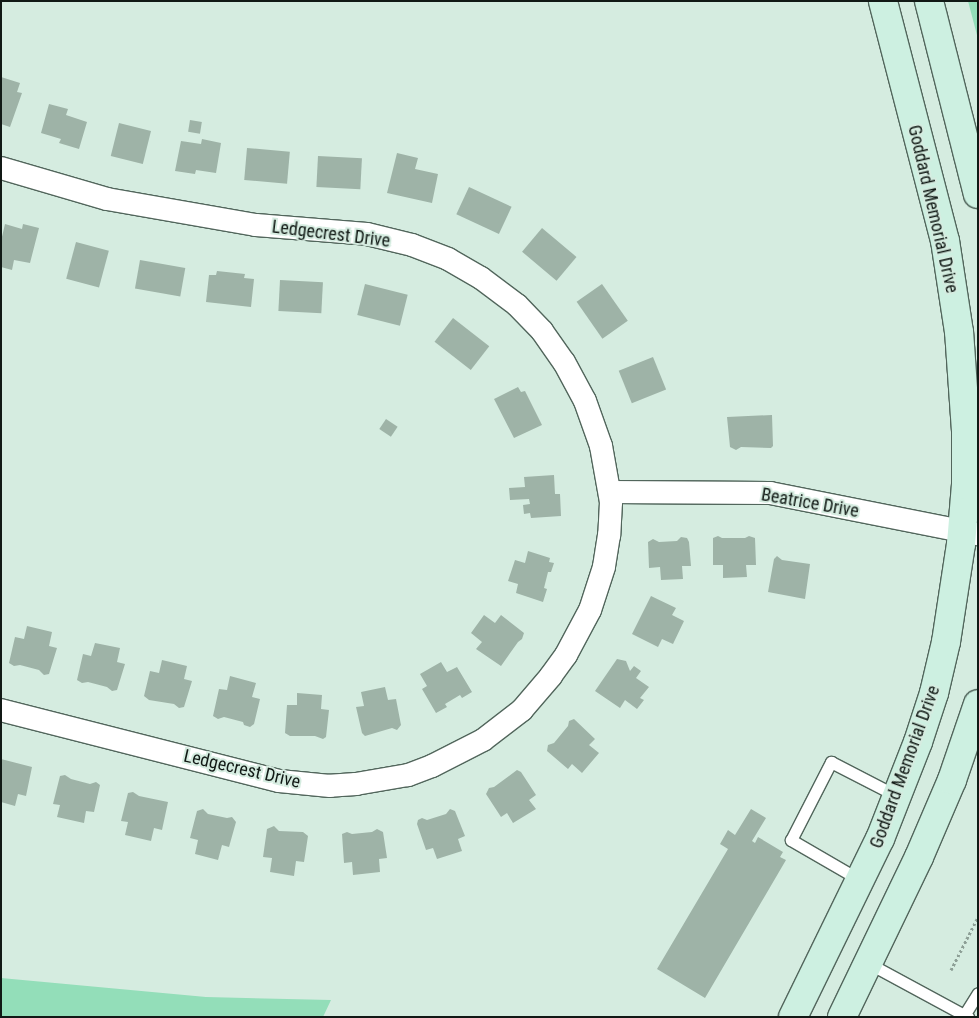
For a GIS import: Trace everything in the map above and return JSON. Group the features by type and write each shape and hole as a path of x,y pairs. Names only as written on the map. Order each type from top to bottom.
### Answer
{"main road":[{"name":"Goddard Memorial Drive","path":"793,1017 880,839 918,742 936,685 970,532 966,485 966,431 959,332 945,242 883,1"},
{"path":"929,1 978,194"},
{"path":"842,1017 919,857 946,796 967,741 978,704"}],"street":[{"name":"Ledgecrest Drive","path":"1,168 107,199 256,225 368,234 412,245 448,259 481,278 517,305 542,331 564,362 585,401 601,446 610,492 609,535 604,566 590,610 566,655 522,710 505,724 465,751 408,775 374,782 330,786 279,781 1,710"},
{"name":"Beatrice Drive","path":"610,492 770,493 970,532"}],"lane":[{"path":"860,880 792,840 830,762 897,796"},
{"path":"868,963 965,1016 978,994"}],"path":[{"path":"952,970 978,917"}],"green space":[{"path":"968,1 978,1 978,39"},
{"path":"1,978 206,997 331,1000 323,1017 1,1017"}],"building":[{"path":"1,77 20,83 17,92 22,93 10,127 1,124"},
{"path":"49,104 68,109 66,115 87,122 79,149 59,143 61,139 41,133"},
{"path":"190,120 202,122 200,134 188,132"},
{"path":"119,123 151,131 143,164 111,156"},
{"path":"202,139 221,143 216,173 196,170 195,174 175,171 181,141 201,144"},
{"path":"247,148 290,152 287,184 244,180"},
{"path":"397,153 418,158 415,169 438,174 432,203 387,193"},
{"path":"318,156 362,158 360,189 316,187"},
{"path":"469,187 512,207 499,234 456,214"},
{"path":"5,224 22,229 23,224 39,228 30,263 14,260 12,270 1,267 1,241"},
{"path":"542,228 576,257 557,281 522,252"},
{"path":"76,242 109,251 99,288 66,279"},
{"path":"140,260 185,268 180,297 135,289"},
{"path":"217,271 245,274 244,278 254,279 251,307 206,302 209,275 216,275"},
{"path":"280,280 323,282 321,313 278,311"},
{"path":"365,284 408,295 400,326 357,315"},
{"path":"602,284 628,321 602,339 577,302"},
{"path":"453,318 489,346 471,370 435,342"},
{"path":"653,357 666,389 632,403 619,371"},
{"path":"518,387 521,392 525,391 542,425 514,438 494,399"},
{"path":"772,415 773,446 771,448 741,447 736,450 730,447 727,417"},
{"path":"386,419 398,427 391,437 379,429"},
{"path":"554,475 555,494 560,494 561,516 531,518 530,513 524,514 523,505 530,504 529,499 510,500 509,488 525,487 524,477"},
{"path":"718,536 722,538 745,538 749,536 755,538 756,565 746,565 747,577 723,578 723,565 713,565 713,538"},
{"path":"681,537 687,538 689,542 691,566 682,566 683,579 661,580 660,567 649,568 648,542 653,539 659,542 677,541"},
{"path":"528,551 550,558 549,562 554,563 551,572 548,572 544,588 547,589 543,602 516,593 518,584 508,581 515,560 525,563"},
{"path":"777,556 782,560 810,564 805,599 768,592 774,559"},
{"path":"651,596 676,608 672,615 684,621 673,644 662,639 658,647 632,634"},
{"path":"484,615 495,623 501,615 524,633 522,639 501,666 476,649 482,642 471,633"},
{"path":"27,626 52,632 49,646 57,648 49,674 44,675 39,670 20,665 14,666 9,663 15,637 24,639"},
{"path":"95,643 120,648 117,662 125,664 117,690 112,691 107,687 88,682 82,683 77,680 83,654 91,656"},
{"path":"617,659 626,661 630,671 634,666 641,671 636,678 649,687 640,698 644,700 637,709 625,700 620,708 595,691"},
{"path":"162,660 187,666 184,679 192,681 184,707 179,708 174,704 149,700 144,696 150,671 159,673"},
{"path":"441,662 447,672 457,667 472,692 462,698 460,695 445,704 447,707 436,713 422,689 427,686 420,674"},
{"path":"230,676 256,683 252,697 260,699 254,724 250,727 244,725 243,722 224,717 218,719 213,716 219,689 227,690"},
{"path":"385,687 388,700 396,699 401,725 397,730 392,728 365,736 362,733 356,707 364,706 361,692"},
{"path":"297,693 322,695 321,709 329,710 326,737 323,739 315,736 290,736 285,733 287,705 297,705"},
{"path":"574,719 595,739 589,745 599,753 582,773 572,764 568,769 547,751 548,745 554,743 568,726 569,721"},
{"path":"1,759 32,767 26,796 18,794 15,806 1,802"},
{"path":"517,770 521,772 536,795 529,800 536,809 513,823 507,813 501,817 486,794 489,788 494,787"},
{"path":"65,775 71,779 90,784 96,782 100,785 94,812 86,811 84,823 57,817 60,805 53,804 60,776"},
{"path":"133,792 139,796 168,802 162,830 154,828 151,841 125,835 128,822 121,821 128,793"},
{"path":"203,809 208,814 227,818 232,817 236,822 229,847 222,845 218,860 195,854 198,840 190,838 197,811"},
{"path":"450,809 455,811 465,836 458,839 462,851 437,859 433,848 426,850 417,824 418,820 422,818 427,820 446,814"},
{"path":"751,809 766,818 752,841 755,843 758,837 783,852 780,857 786,860 705,998 657,969 728,849 720,844 728,830 735,835"},
{"path":"274,826 279,831 303,832 308,836 304,862 296,861 294,876 270,872 272,858 263,857 267,829"},
{"path":"377,829 383,832 387,858 379,859 380,872 353,875 352,862 344,863 342,834 347,832 352,834 372,832"}]}
